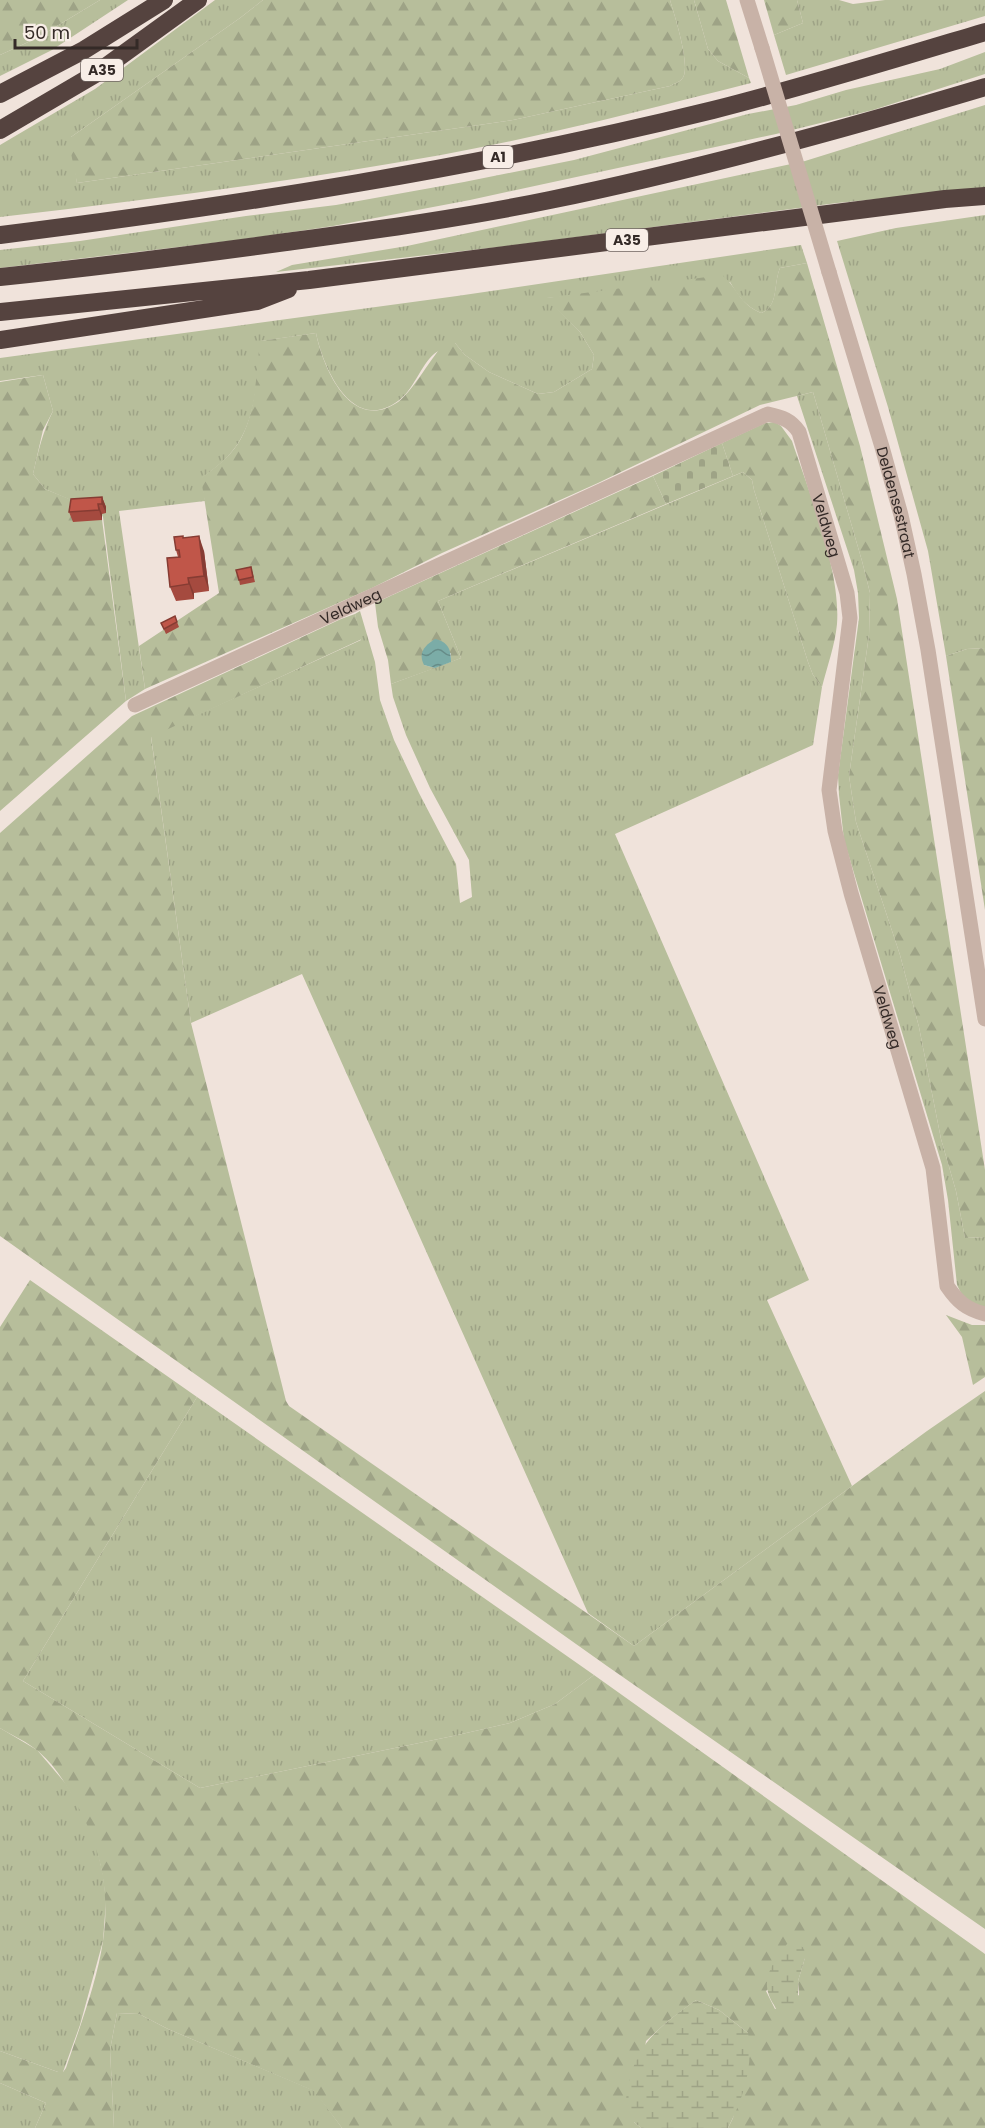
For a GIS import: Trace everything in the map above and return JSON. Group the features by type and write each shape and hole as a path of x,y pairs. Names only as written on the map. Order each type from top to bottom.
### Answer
{"highway":[{"name":"A35","path":"0,94 84,50 164,0"},
{"name":"A35","path":"0,130 97,73 198,0"},
{"name":"A1","path":"0,235 360,183 516,154 711,111 787,91 985,32"},
{"path":"0,277 124,264 379,230 549,200 738,158 985,87"},
{"name":"A35","path":"0,312 309,280 945,199 985,196"},
{"name":"A35","path":"0,340 257,301 309,280"}],"street":[{"name":"Deldensestraat","path":"747,0 901,515 928,650 985,1019"},
{"name":"Veldweg","path":"135,705 768,414 793,423 799,432 847,593 850,618 829,790 835,831 851,893 933,1168 947,1286 955,1298 970,1311 985,1314"}],"green space":[{"path":"0,0 100,0 37,38 0,55"},
{"path":"100,0 128,0 52,50 0,76 0,55 37,38"},
{"path":"215,0 263,0 71,137 77,183 513,120 670,86 682,79 685,64 670,0 694,0 708,49 718,61 749,78 751,83 558,131 441,155 221,189 0,217 0,145 95,89"},
{"path":"263,0 670,0 684,53 685,73 681,80 670,86 513,120 77,183 69,143 71,137"},
{"path":"694,0 726,0 749,78 718,61 708,49"},
{"path":"764,0 797,0 803,23 774,35"},
{"path":"797,0 839,0 853,4 885,0 985,0 985,16 786,75 774,35 803,23"},
{"path":"985,52 985,74 873,110 776,134 470,200 333,226 238,240 0,268 0,250 336,205 574,160 748,114 796,105 846,90 940,69"},
{"path":"985,105 985,188 837,203 516,245 276,272 292,265 407,246 805,161"},
{"path":"985,215 985,648 967,649 946,656 928,551 888,407 837,241 896,228"},
{"path":"801,245 807,263 780,268 771,306 761,313 742,300 730,282 547,298 580,332 594,355 592,369 554,392 538,394 489,372 465,355 455,343 429,359 408,391 398,401 382,409 367,410 354,403 342,392 325,363 316,333 261,341 250,418 237,445 224,460 202,478 205,501 119,511 145,689 126,701 103,517 101,513 45,489 33,474 53,411 43,375 0,381 0,358 457,296"},
{"path":"807,263 860,446 897,599 985,1170 985,1237 965,1238 956,1191 941,1139 919,1027 900,955 856,822 849,776 869,635 870,593 813,392 760,405 372,588 145,689 139,646 219,593 201,478 227,457 244,432 253,403 260,341 316,333 325,363 342,393 353,403 366,410 381,410 404,397 447,340 455,343 465,355 489,372 538,394 554,392 592,369 594,355 580,332 546,298 722,275 748,305 761,313 771,306 780,268"},
{"path":"43,375 53,411 43,430 33,474 45,489 101,512 126,701 0,811 0,382"},
{"path":"813,392 870,593 869,635 849,776 856,822 900,955 919,1027 941,1139 956,1191 965,1238 985,1237 985,1308 964,1299 957,1285 942,1165 844,840 838,775 859,618 858,593 854,570 797,396"},
{"path":"775,422 781,426 792,441 815,507 834,580 837,624 822,687 813,675 808,662 752,480 743,472 733,476 722,443 765,423"},
{"path":"722,443 733,476 666,504 653,476"},
{"path":"743,472 752,480 808,662 813,675 822,687 813,745 615,834 809,1280 767,1300 852,1486 634,1646 588,1613 302,974 191,1023 151,736 361,640 355,614 360,611 375,662 380,700 394,740 456,864 460,903 472,897 469,860 430,788 406,735 391,684 461,658 438,601"},
{"path":"653,476 666,504 438,601 461,658 451,662 451,653 424,665 435,668 391,684 375,603"},
{"path":"355,614 362,639 151,737 191,1023 286,1401 289,1406 634,1646 985,1391 985,1929 607,1666 0,1236 0,833 132,716"},
{"path":"985,648 985,910 946,656 967,649"},
{"path":"30,1280 197,1397 23,1681 200,1788 510,1723 555,1704 594,1675 985,1954 985,2128 728,2128 733,2118 748,2033 719,2010 696,2000 646,2041 634,2122 641,2128 342,2128 314,2091 168,2029 139,2014 117,2013 110,2050 114,2128 35,2128 46,2103 0,2083 0,2051 58,2072 63,2072 66,2068 97,1973 103,1941 105,1902 101,1866 96,1848 65,1784 39,1752 0,1728 0,1327","holes":["805,1958 798,1981 799,1995 775,2009 766,1991"]},
{"path":"946,1315 972,1325 985,1325 985,1377 973,1385 962,1337"},
{"path":"197,1397 594,1675 555,1704 510,1723 200,1788 23,1681"},
{"path":"0,1728 37,1750 66,1784 87,1820 96,1844 103,1875 106,1901 103,1941 80,2025 63,2072 0,2051"},
{"path":"794,1942 804,1948 805,1958 798,1981 798,2006 787,2014 775,2007 769,1996 767,1980 781,1952 787,1944"},
{"path":"696,2000 719,2010 748,2033 750,2058 743,2094 728,2128 641,2128 625,2109 632,2071 638,2057 654,2034"},
{"path":"117,2013 139,2014 168,2029 315,2091 342,2128 114,2128 110,2050"},
{"path":"0,2083 46,2103 35,2128 0,2128"}],"water":[{"path":"435,639 448,647 451,662 435,668 424,665 422,653 425,647"}],"building":[{"path":"102,497 102,504 98,504 99,510 69,512 71,499"},
{"path":"183,536 183,538 199,536 204,576 188,578 189,584 170,587 167,558 180,557 179,550 176,550 174,537"},
{"path":"251,567 253,577 239,580 236,570"},
{"path":"175,616 177,622 164,629 161,623"}]}
